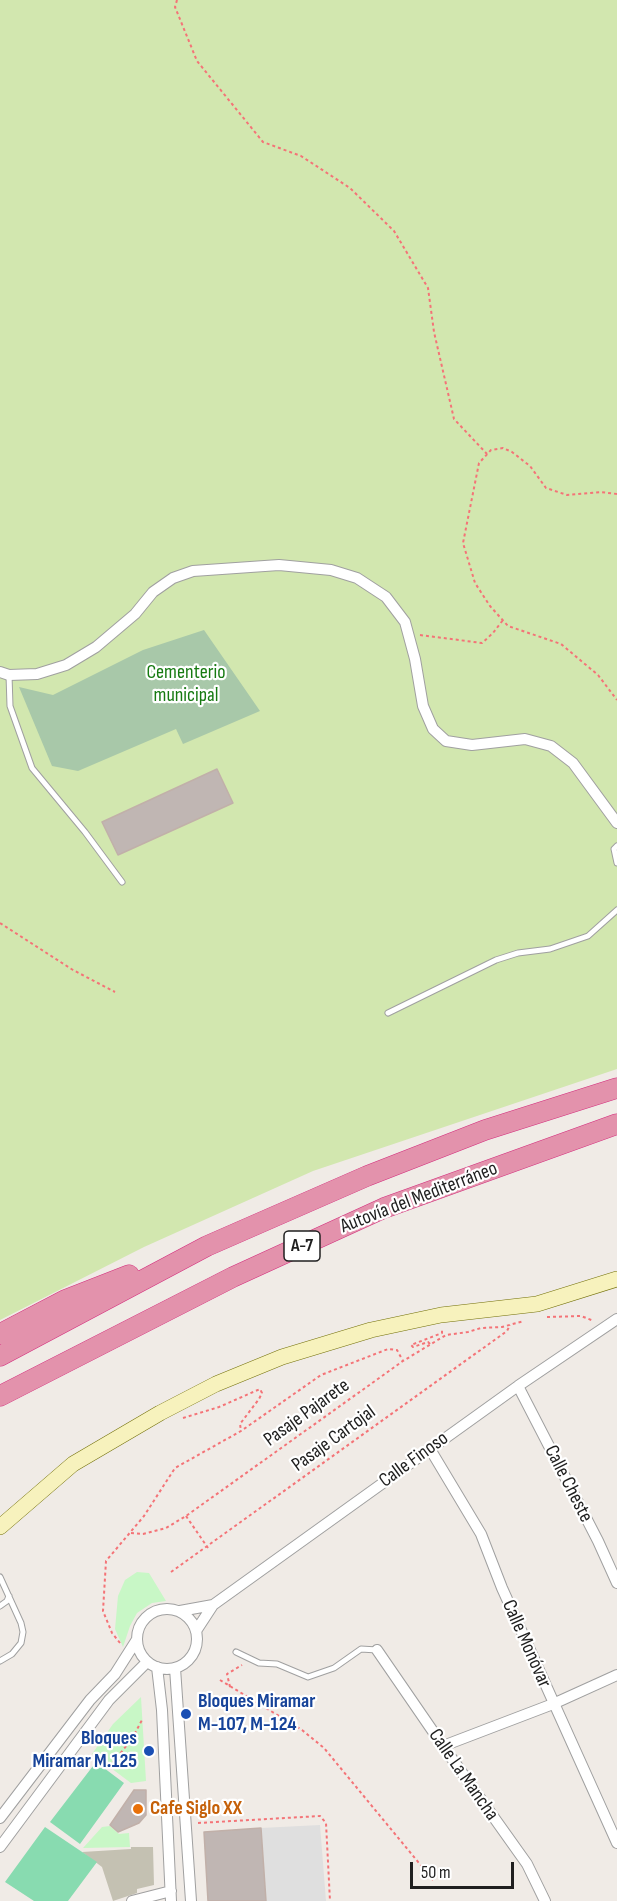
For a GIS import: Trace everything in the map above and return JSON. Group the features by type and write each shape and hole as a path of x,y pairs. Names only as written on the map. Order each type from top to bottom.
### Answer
{"highway":[{"name":"Autovía del Mediterráneo","path":"0,1356 207,1246 367,1176 485,1130 617,1088"},
{"name":"Autovía del Mediterráneo","path":"0,1396 233,1277 384,1208 617,1124"},
{"path":"0,1334 65,1300 207,1246"}],"street":[{"path":"4,674 37,674 66,665 96,647 135,614 153,592 173,578 193,571 279,565 331,570 357,578 386,597 405,622 423,705 433,729 446,741 472,745 525,739 551,746 573,763 617,823"},
{"path":"0,1527 73,1464 160,1413 216,1384 282,1357 371,1330 441,1315 537,1304 617,1279"},
{"name":"Calle Finoso","path":"196,1631 213,1605 518,1386 617,1318"},
{"name":"Calle Cheste","path":"518,1386 598,1541 617,1583"},
{"name":"Calle Monóvar","path":"430,1449 481,1534 553,1704 617,1843"},
{"name":"Calle Finoso","path":"180,1611 213,1605"},
{"path":"0,1818 90,1700 115,1674 136,1641 141,1624 154,1611 162,1608 180,1611 193,1623 196,1631 195,1650 184,1664 176,1668 152,1664 142,1656 136,1641"},
{"name":"Calle La Mancha","path":"377,1650 527,1864 545,1901"},
{"path":"0,1847 109,1700 152,1664"},
{"path":"132,1901 171,1896 162,1710 152,1664"},
{"path":"176,1668 191,1901"},
{"path":"443,1746 553,1704 617,1675"}],"lane":[{"path":"4,674 10,706 32,768 86,832 122,882"},
{"path":"617,846 614,849 617,863"},
{"path":"388,1013 496,960 518,953 550,949 588,936 617,910"},
{"path":"0,1577 23,1632 21,1643 12,1654 0,1661"},
{"path":"0,1605 7,1601 9,1596"},
{"path":"236,1652 259,1663 277,1664 308,1677 334,1668 361,1649 377,1650"}],"path":[{"path":"177,0 175,7 197,62 263,142 301,156 350,188 394,231 428,288 434,332 454,419 487,454"},
{"path":"617,494 567,495 546,488 530,466 512,452 503,448 491,450 479,463 463,543 475,583 490,606 508,626 561,644 598,675 617,700"},
{"path":"408,633 482,643 503,620"},
{"path":"0,923 73,970 115,992"},
{"path":"430,1344 428,1342 413,1347 411,1345 442,1333 441,1315"},
{"path":"537,1317 581,1316 592,1320 602,1329"},
{"path":"510,1325 528,1320"},
{"name":"Pasaje Pajarete","path":"131,1533 143,1534 166,1528 186,1516 403,1361 446,1335 510,1325"},
{"name":"Pasaje Cartojal","path":"171,1572 208,1548 507,1331 510,1325"},
{"path":"123,1647 112,1633 104,1611 106,1562 131,1533 176,1468 241,1431 321,1375 388,1349 396,1350 403,1361"},
{"path":"160,1413 173,1418 186,1418 260,1389 262,1393 259,1399 240,1424 241,1431"},
{"path":"186,1516 208,1548"},
{"path":"230,1687 227,1674 246,1662 259,1663"},
{"path":"220,1680 302,1730 324,1748 433,1880"},
{"path":"109,1767 132,1739 142,1718"},
{"path":"186,1824 320,1816 326,1823 330,1901"}],"shaded area":[{"path":"320,1825 326,1901 266,1901 261,1828"},
{"path":"131,1847 153,1847 154,1885 137,1889 137,1893 113,1901 102,1867 82,1852 131,1849"}],"green space":[{"path":"0,0 617,0 617,1069 313,1171 144,1247 0,1320"},
{"name":"Cementerio municipal","path":"204,630 260,711 183,744 176,729 78,771 52,766 19,687 53,695 143,650"},
{"path":"137,1572 149,1573 166,1601 152,1603 137,1613 123,1647 115,1629 118,1596 125,1580"},
{"path":"141,1697 146,1781 131,1783 92,1754 113,1724"},
{"path":"96,1762 124,1783 80,1844 50,1822"},
{"path":"110,1826 119,1834 129,1833 130,1847 83,1848 102,1827"},
{"path":"45,1827 97,1862 68,1901 34,1901 5,1882"}],"building":[{"path":"217,769 233,803 118,855 102,822"},
{"path":"134,1790 146,1790 146,1815 139,1823 118,1832 110,1825"},
{"path":"261,1828 266,1901 208,1901 204,1832"}],"place":[{"name":"Bloques Miramar M-107, M-124","path":"186,1714"},
{"name":"Bloques Miramar M.125","path":"149,1751"},
{"name":"Cafe Siglo XX","path":"138,1809"}]}
